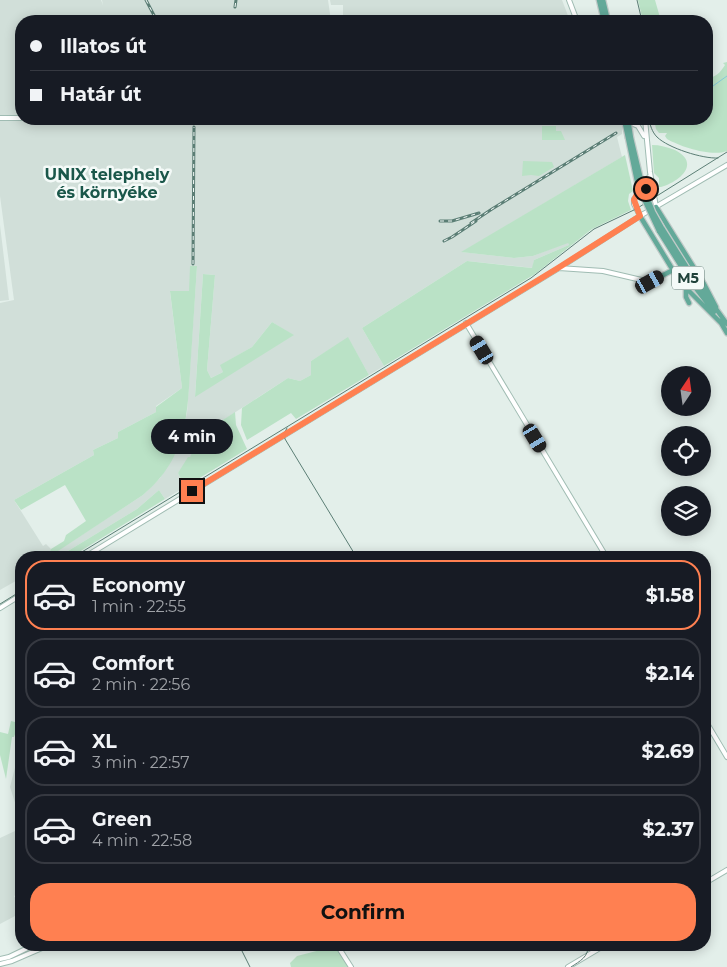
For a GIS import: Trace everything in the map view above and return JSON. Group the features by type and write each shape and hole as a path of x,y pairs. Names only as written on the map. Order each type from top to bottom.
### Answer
{"main road":[{"path":"600,0 605,15"},
{"name":"M5","path":"627,125 640,185 661,229 691,282 727,333"},
{"path":"656,207 700,277 716,307"},
{"path":"640,216 686,288 721,323"},
{"name":"M5","path":"661,229 689,273 727,324"},
{"path":"650,282 674,270"},
{"path":"686,288 685,295 689,303"},
{"path":"678,296 685,295"}],"street":[{"path":"569,0 575,15"},
{"path":"0,118 15,118"},
{"path":"636,125 642,131 646,141"},
{"path":"645,127 656,207"},
{"path":"94,551 570,261 640,216 727,165"},
{"path":"640,216 634,200 647,187 650,172"},
{"path":"570,261 577,268"},
{"path":"558,268 611,272 650,282"},
{"path":"466,323 603,551"},
{"path":"0,608 15,599"},
{"path":"711,730 727,757"},
{"path":"711,879 727,870"},
{"path":"0,959 22,951"},
{"path":"0,964 35,951"},
{"path":"342,951 351,967"},
{"path":"568,967 595,951"}],"shaded area":[{"path":"0,0 101,0 103,5 102,0 328,0 330,15 15,15 15,125 622,125 622,134 617,137 622,157 462,252 514,258 533,256 568,242 569,245 534,260 533,268 467,261 362,328 384,366 369,375 348,338 311,361 311,375 300,381 288,378 194,439 194,448 190,458 178,473 185,487 165,499 159,490 137,509 68,551 57,551 143,495 160,478 178,449 187,413 197,266 189,291 170,292 182,388 156,406 156,412 118,432 118,438 93,450 94,455 14,500 43,546 46,544 51,549 50,551 15,551 15,581 0,590 0,303 14,300 0,196","holes":["203,274 215,275 207,370 211,378 223,372 221,365 252,347 272,322 293,335 195,396"]},
{"path":"330,0 562,0 568,15 343,15 343,5 331,5"},
{"path":"0,225 9,300 0,301"},
{"path":"15,768 15,803 10,787"},
{"path":"15,831 15,916 0,924 0,838"}],"green space":[{"path":"638,0 655,0 659,15 642,15"},
{"path":"727,62 727,151 713,153 697,150 667,139 665,136 667,133 659,133 655,125 713,125 713,76 725,65 723,63"},
{"path":"542,126 556,126 556,131 561,131 565,140 542,140"},
{"path":"652,145 664,146 683,155 687,166 681,177 668,185 659,187 659,178 654,173"},
{"path":"625,155 633,191 629,194 628,201 631,210 592,229 535,274 384,366 362,328 467,261 532,268 534,260 569,245 568,243 533,256 514,258 461,252"},
{"path":"523,161 552,162 554,167 539,176 522,176"},
{"path":"190,266 197,266 186,416 183,433 169,465 158,480 143,495 58,551 50,551 64,541 66,535 86,521 65,485 21,510 14,500 94,455 93,450 118,438 118,432 156,412 156,407 182,388 170,291 189,291"},
{"path":"203,274 215,275 207,370 211,378 223,372 220,365 252,347 272,322 294,335 195,397"},
{"path":"348,337 369,375 296,419 291,413 247,440 241,425 242,408 288,378 300,381 311,375 311,361"},
{"path":"235,412 236,425 247,449 185,487 178,473 188,457 190,457 194,448 192,444 194,439"},
{"path":"159,490 165,499 81,551 68,551 137,509"},
{"path":"11,721 15,722 15,734 12,737 6,779 0,755 0,732 8,734"},
{"path":"316,951 339,951 348,967 291,967 290,963 297,956"}],"waterway":[{"path":"713,86 727,76"}],"tram line":[{"path":"637,0 641,15"},
{"path":"651,125 655,135 677,149 695,155 718,158"},
{"path":"83,551 531,278 594,229 636,209 727,152"},
{"path":"287,428 284,434 285,439 353,551"},
{"path":"0,604 15,595"},
{"path":"242,951 250,967"},
{"path":"571,967 581,961 588,951"}],"railway":[{"path":"146,0 154,15"},
{"path":"235,7 236,0"},
{"path":"193,264 194,127"},
{"path":"471,223 616,133"},
{"path":"440,221 452,221 479,213"},
{"path":"444,241 476,221"}],"district":[{"name":"UNIX telephely és környéke","path":"107,183"}],"route":[{"path":"192,491 640,216 634,200 636,196 646,189"}]}
